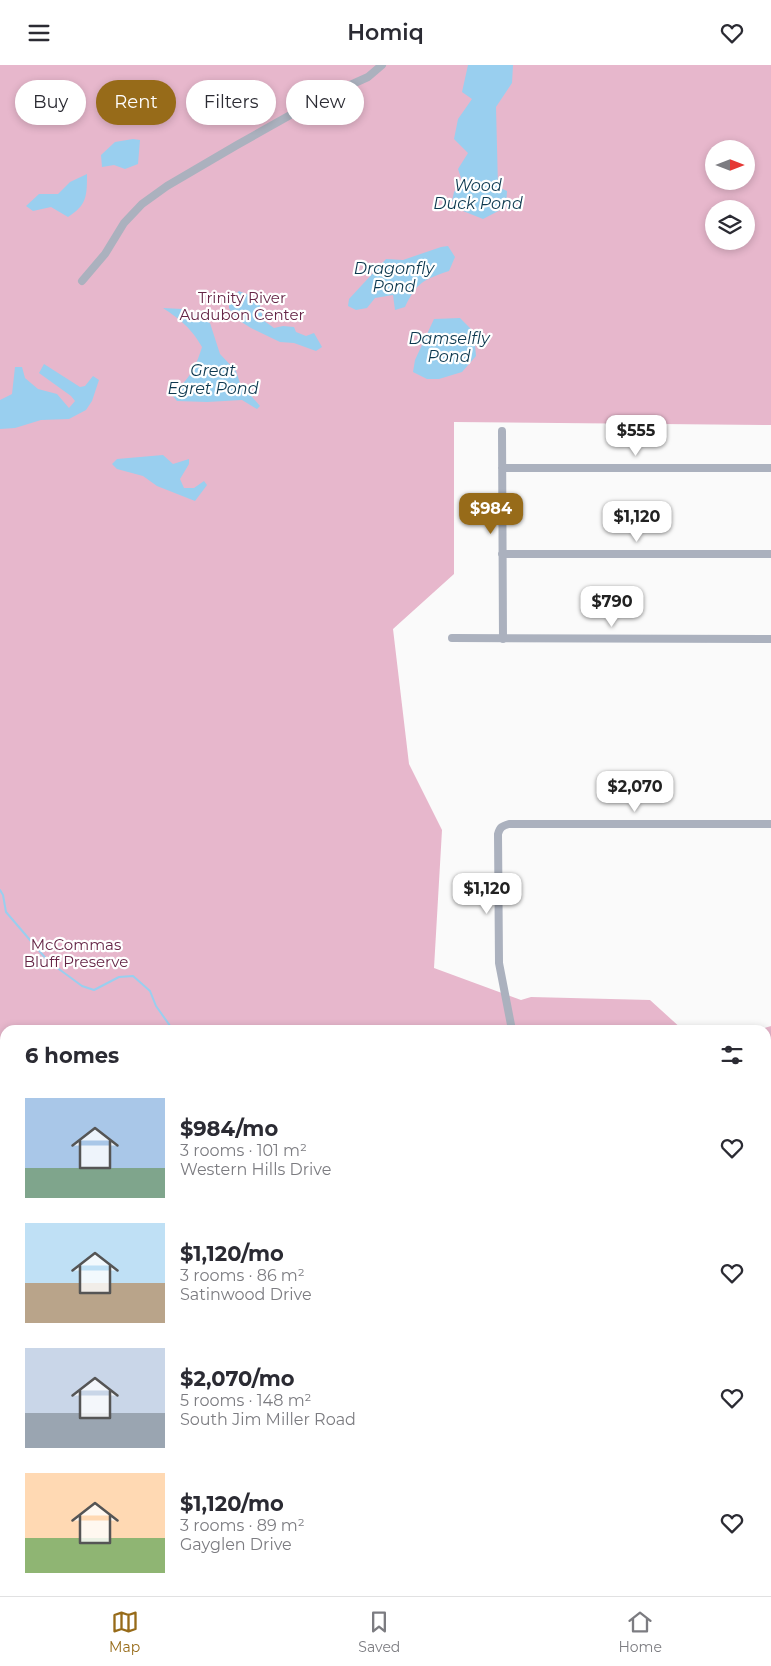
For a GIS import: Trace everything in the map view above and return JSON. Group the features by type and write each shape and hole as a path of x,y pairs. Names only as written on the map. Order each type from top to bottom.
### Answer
{"street":[{"path":"82,281 105,254 124,223 142,203 167,186 317,99 368,77 382,65"},
{"path":"502,431 502,639"},
{"path":"502,468 771,469"},
{"path":"502,555 771,554"},
{"path":"452,638 771,639"},
{"path":"511,1025 499,963 499,829 509,824 771,824"}],"green space":[{"name":"Trinity River Audubon Center","path":"0,65 771,65 771,425 454,422 454,574 393,629 409,764 442,830 434,968 521,1000 531,997 650,1000 678,1025 0,1025"}],"water":[{"name":"Wood Duck Pond","path":"468,65 513,65 512,83 496,107 498,187 507,191 506,207 483,219 463,211 452,201 454,192 462,181 458,169 468,153 454,139 458,119 472,99 462,92"},
{"path":"133,139 140,140 138,164 125,169 114,165 102,167 101,155 115,142"},
{"path":"87,174 85,199 79,208 68,217 51,207 33,211 26,206 39,194 58,194 70,182"},
{"name":"Dragonfly Pond","path":"448,246 455,257 449,271 427,280 417,287 405,307 395,310 393,295 375,298 367,308 356,310 348,306 349,299 386,259 403,260"},
{"path":"239,291 257,300 261,308 263,320 274,328 283,326 294,327 296,332 306,336 314,333 322,347 316,351 294,343 280,342 235,318 229,308 229,301"},
{"name":"Great Egret Pond","path":"163,308 182,309 210,323 220,354 236,371 240,383 260,406 257,409 242,400 177,401 171,394 191,373 202,347 185,325"},
{"name":"Damselfly Pond","path":"460,318 474,332 476,356 462,372 439,379 427,379 413,372 415,360 434,319"},
{"path":"44,364 80,387 85,386 93,376 99,380 92,401 86,410 69,419 41,420 15,428 0,429 0,400 12,394 15,367 22,367 25,378 38,389 57,394 69,408 75,401 39,373"},
{"path":"163,455 173,464 189,459 189,464 180,479 184,488 194,488 204,481 207,485 195,501 157,486 143,476 117,469 112,464 117,459"}],"waterway":[{"path":"0,890 3,895 6,912 48,961 82,986 94,990 119,977 133,976 150,991 156,1006 169,1025"}],"park label":[{"name":"McCommas Bluff Preserve","path":"76,952"}]}
